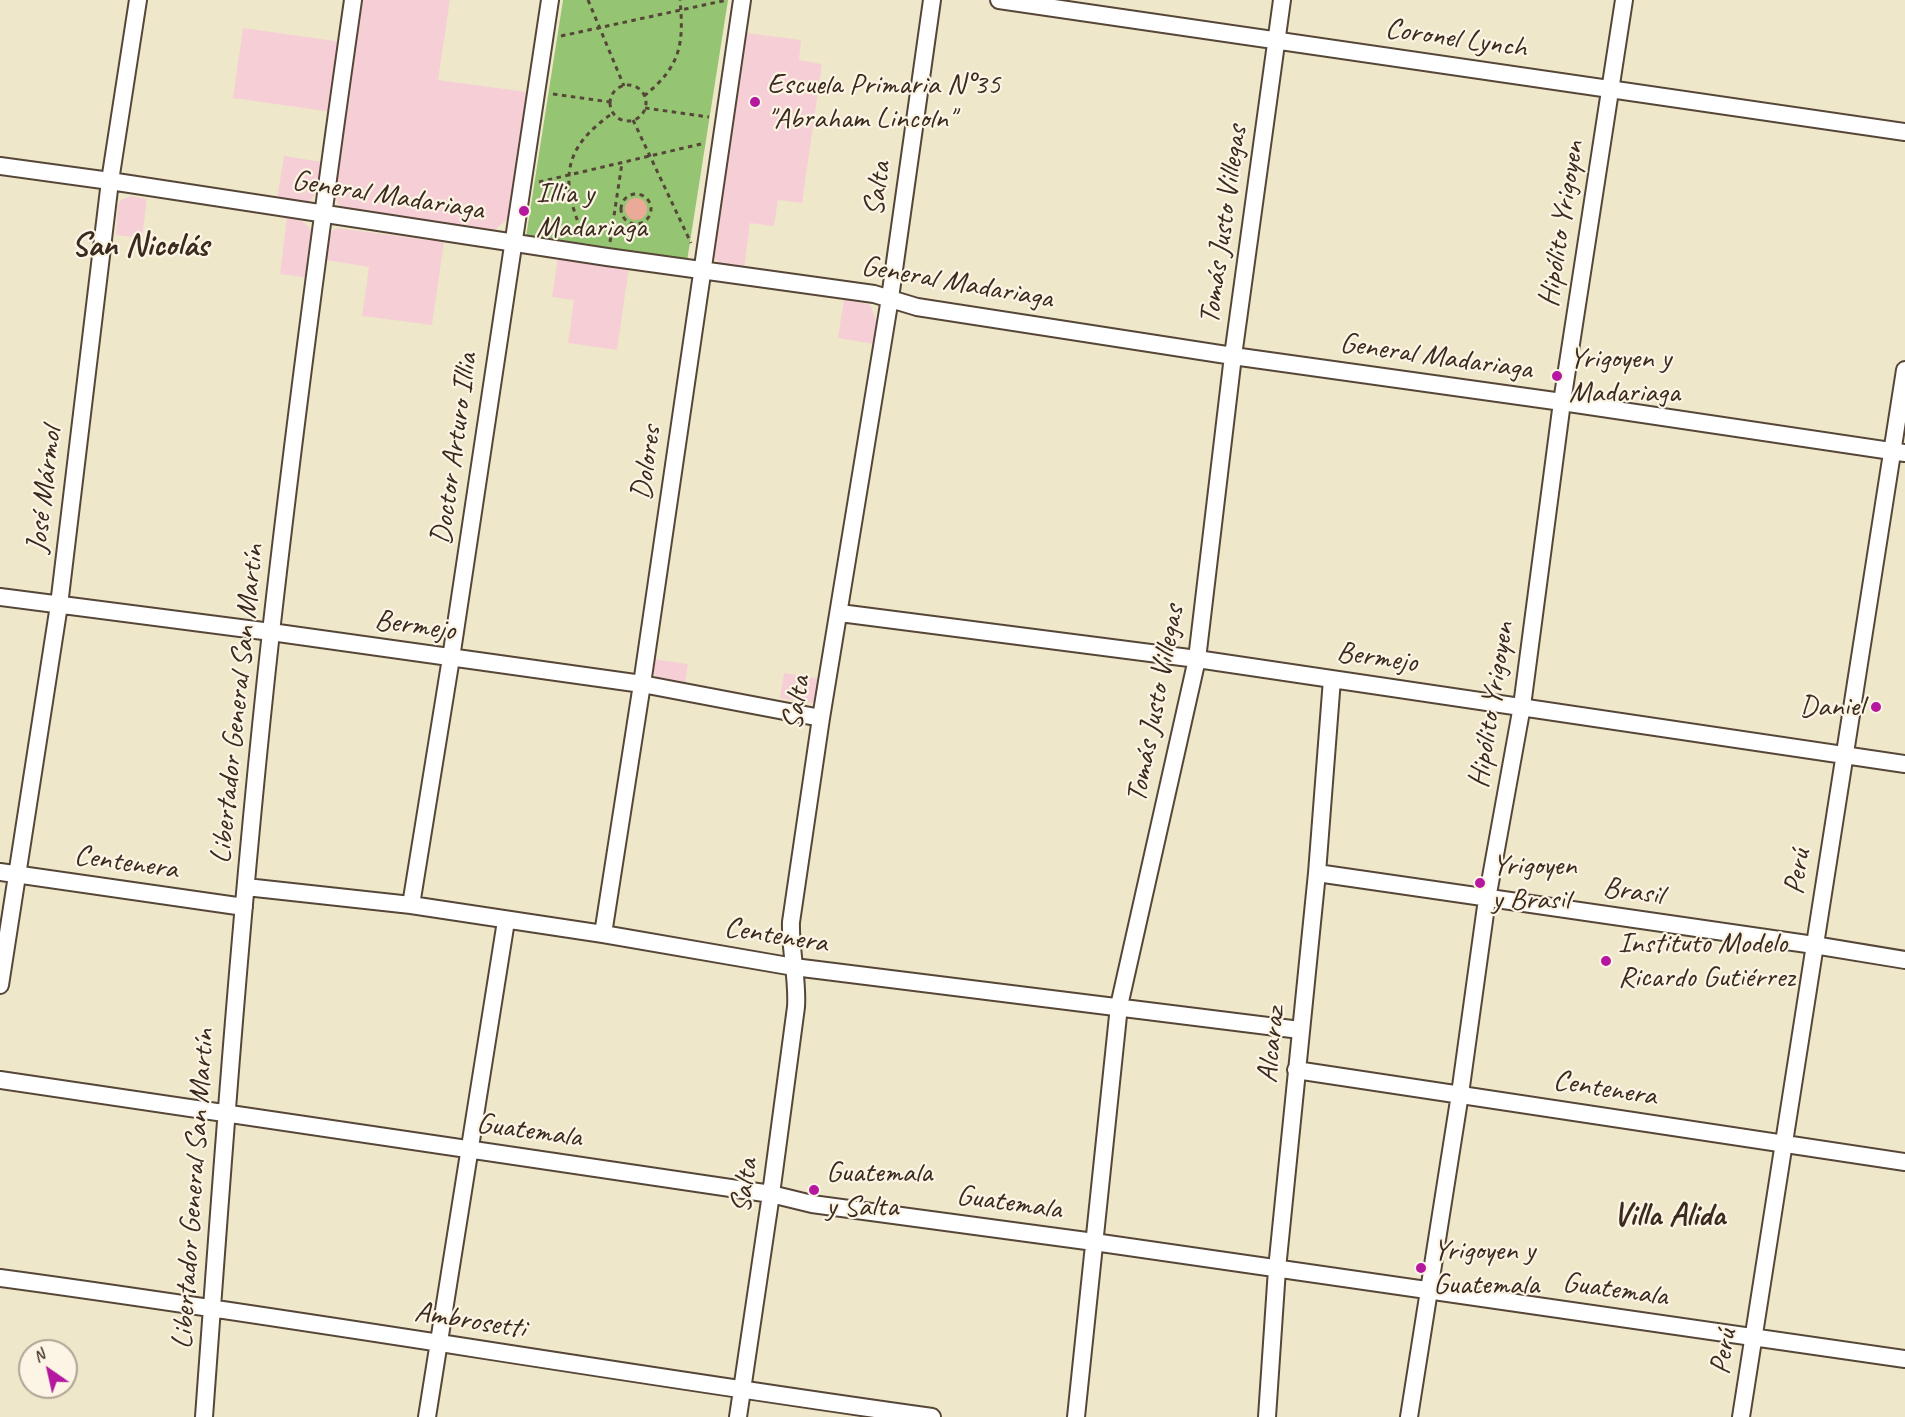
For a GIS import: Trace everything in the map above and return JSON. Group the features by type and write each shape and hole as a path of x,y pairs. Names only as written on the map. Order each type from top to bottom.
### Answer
{"street":[{"name":"José Mármol","path":"0,985 59,605 110,181 138,0"},
{"name":"Libertador General San Martín","path":"204,1417 226,1113 271,632 323,213 353,0"},
{"name":"Doctor Arturo Illia","path":"411,905 451,658 550,0"},
{"name":"Dolores","path":"603,934 742,0"},
{"name":"Salta","path":"738,1417 796,1007 797,988 790,946 791,922 821,718 840,614 890,298 932,0"},
{"name":"Coronel Lynch","path":"999,0 1905,132"},
{"name":"Tomás Justo Villegas","path":"1076,1417 1119,1006 1197,659 1233,356 1282,0"},
{"name":"Hipólito Yrigoyen","path":"1409,1417 1460,1094 1487,899 1522,706 1562,402 1624,0"},
{"name":"General Madariaga","path":"0,166 600,256 874,294 917,307 1233,356 1899,452"},
{"name":"Perú","path":"1741,1417 1844,754 1899,452 1905,370"},
{"name":"Bermejo","path":"0,597 642,684 821,718"},
{"name":"Bermejo","path":"840,614 1197,659 1905,764"},
{"name":"Alcaraz","path":"1266,1417 1277,1269 1317,873 1332,679"},
{"name":"Centenera","path":"0,872 244,907"},
{"name":"Brasil","path":"1317,873 1905,960"},
{"name":"Centenera","path":"246,887 411,905 603,934 794,967 1300,1030"},
{"path":"427,1417 507,921"},
{"name":"Centenera","path":"1296,1070 1905,1162"},
{"name":"Guatemala","path":"0,1080 771,1194 812,1204 1094,1242 1905,1359"},
{"name":"Ambrosetti","path":"0,1278 212,1307 742,1391 933,1417"}],"path":[{"path":"588,0 624,86"},
{"path":"644,96 666,75 676,59 682,42 680,0"},
{"path":"544,39 729,0"},
{"path":"624,86 636,87 644,96 643,114 633,120 621,120 613,112 610,102 614,92 624,86"},
{"path":"536,92 610,102"},
{"path":"645,108 724,119"},
{"path":"600,256 572,207 568,184 571,162 580,141 596,124 613,112"},
{"path":"633,120 703,269"},
{"path":"521,186 721,139"},
{"path":"600,256 615,206 622,163"},
{"path":"637,194 647,197 652,210 648,219 639,224 633,224 624,219 621,207 628,196 637,194"},
{"path":"615,206 621,207"}],"shaded area":[{"path":"363,0 450,0 438,80 527,92 508,219 492,232 345,211 339,206 334,192"},
{"path":"243,28 342,42 332,112 233,98"},
{"path":"746,33 801,40 799,60 822,64 802,203 778,200 774,226 750,223 744,269 723,266 714,258"},
{"path":"284,156 323,162 318,190 309,202 277,199"},
{"path":"131,196 147,199 142,238 116,235 118,205 121,200"},
{"path":"287,216 302,221 311,229 313,235 310,278 280,274"},
{"path":"337,228 444,242 432,325 362,316 369,267 326,260 329,237"},
{"path":"558,257 629,267 617,350 568,343 574,300 552,297"},
{"path":"844,299 868,304 871,307 876,320 874,344 838,338"},
{"path":"653,659 688,664 685,684 656,677 651,666"},
{"path":"784,673 822,679 818,701 812,703 780,698"}],"green space":[{"path":"563,0 728,0 687,261 526,237"}],"building":[{"path":"632,198 640,198 647,205 647,213 640,220 632,220 625,213 625,205"}],"place":[{"name":"Escuela Primaria N°35 \"Abraham Lincoln\"","path":"755,102"},
{"name":"Illia y Madariaga","path":"524,211"},
{"name":"Yrigoyen y Madariaga","path":"1557,376"},
{"name":"Daniel","path":"1876,707"},
{"name":"Yrigoyen y Brasil","path":"1480,883"},
{"name":"Instituto Modelo Ricardo Gutiérrez","path":"1606,961"},
{"name":"Guatemala y Salta","path":"814,1190"},
{"name":"Yrigoyen y Guatemala","path":"1421,1268"}],"district":[{"name":"San Nicolás","path":"140,246"},
{"name":"Villa Alida","path":"1669,1216"}]}
